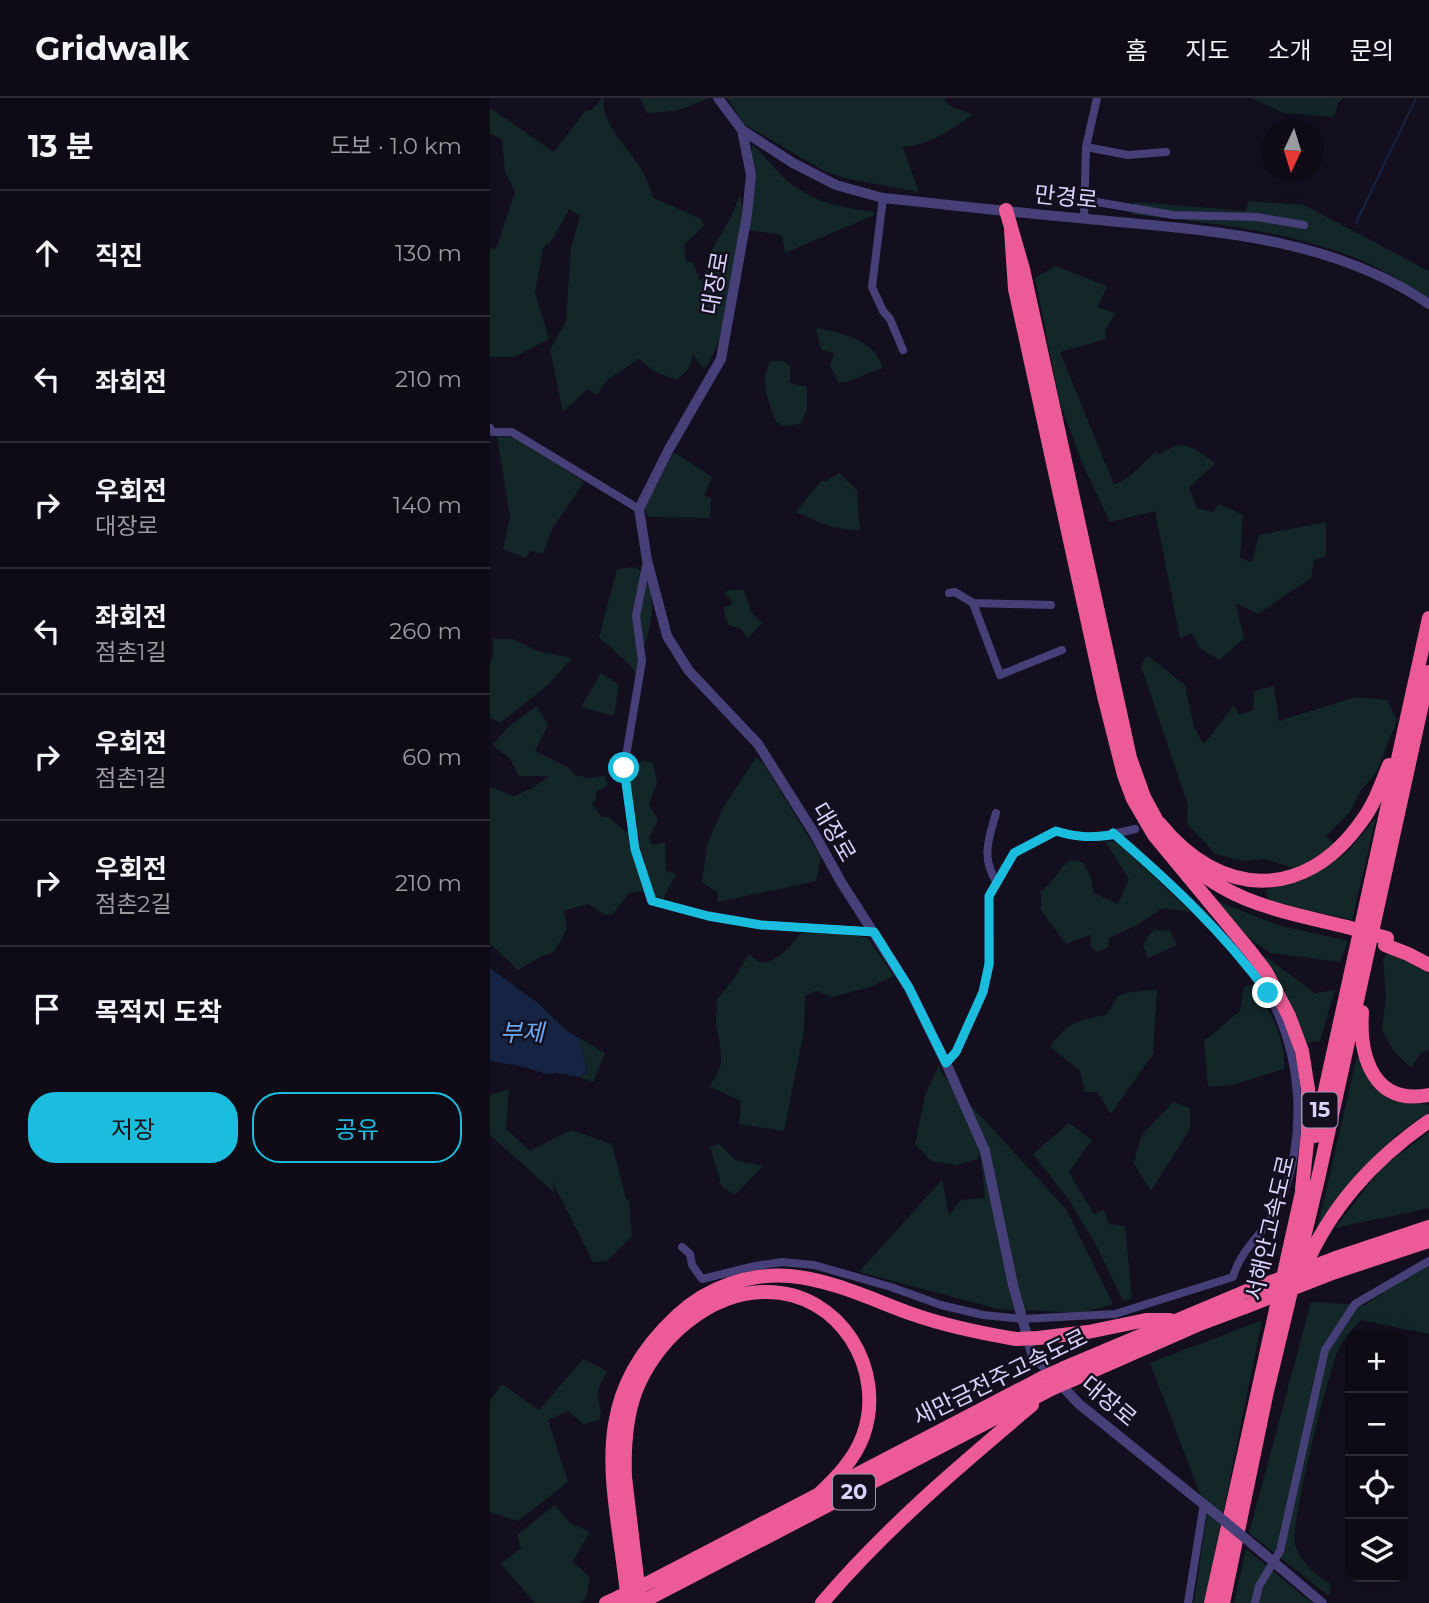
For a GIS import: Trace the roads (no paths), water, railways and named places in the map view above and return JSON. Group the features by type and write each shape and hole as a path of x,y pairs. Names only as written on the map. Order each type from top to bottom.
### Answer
{"highway":[{"path":"1006,210 1026,282 1128,748 1136,778 1153,815 1180,854 1197,870 1229,892 1270,908 1429,955"},
{"path":"1011,230 1015,289 1104,696 1124,775 1133,799 1154,835 1266,972 1297,1036 1305,1068 1309,1110 1302,1189"},
{"name":"서해안고속도로","path":"1211,1603 1429,618"},
{"name":"서해안고속도로","path":"1223,1603 1267,1391 1318,1179 1381,942 1429,672"},
{"path":"1153,815 1191,856 1214,871 1243,880 1261,881 1300,874 1334,854 1362,822 1378,791 1407,717"},
{"path":"1166,851 1206,884 1234,901 1271,915 1347,931"},
{"path":"1381,942 1429,965"},
{"path":"1381,942 1361,1033 1366,1062 1378,1081 1390,1089 1411,1096 1429,1095"},
{"path":"1287,1311 1313,1247 1333,1213 1386,1153 1429,1121"},
{"name":"새만금전주고속도로","path":"1069,1373 1245,1307 1335,1265 1429,1227"},
{"name":"새만금전주고속도로","path":"618,1601 818,1495 1175,1320 1247,1291 1429,1241"},
{"path":"618,1601 612,1461 616,1414 623,1391 642,1355 664,1329 702,1296 719,1287 766,1276 791,1276 850,1291 947,1326 1016,1339 1088,1332 1146,1320 1175,1320"},
{"path":"640,1603 625,1478 628,1417 635,1392 657,1353 696,1315 719,1302 743,1295 767,1292 795,1297 814,1304 832,1316 856,1345 865,1364 869,1386 869,1409 863,1437 849,1462 818,1495"},
{"path":"822,1603 859,1560 1047,1383"},
{"name":"새만금전주고속도로","path":"640,1603 1047,1383"}],"street":[{"name":"만경로","path":"718,98 742,130 793,163 836,185 883,198 1272,240 1355,264 1429,304"},
{"path":"1084,219 1086,147 1097,98"},
{"name":"대장로","path":"742,130 751,175 747,215 721,359 669,449 639,509 648,560 667,636 690,671 758,744 814,833 841,883 909,988 985,1151 1013,1285 1032,1354 1079,1404 1204,1503 1322,1603"},
{"path":"1086,147 1128,155 1166,152"},
{"path":"883,198 872,287 903,350"},
{"path":"1084,200 1174,215 1257,217 1304,225"},
{"path":"490,428 492,432 512,432 639,509"},
{"path":"648,560 636,616 642,661 624,768 635,849 652,901 708,916 761,925 874,932"},
{"path":"949,593 955,592 974,603 1051,605"},
{"path":"974,603 999,675 1062,650"},
{"path":"996,813 990,835 987,866 997,883"},
{"path":"946,1063 956,1052 983,992 989,964 989,896 1014,853 1056,831 1089,838 1135,829"},
{"path":"682,1247 690,1254 692,1265 702,1279 782,1262 814,1265 891,1287 941,1305 984,1315 1022,1319 1115,1314 1233,1277 1237,1263 1279,1205 1293,1155 1298,1119 1297,1092 1289,1046 1268,993 1227,940 1176,889 1113,833"},
{"path":"1255,1603 1259,1586 1280,1551 1325,1350 1355,1304 1429,1261"},
{"path":"1188,1603 1204,1503"}],"water":[{"name":"부제","path":"490,968 579,1038 587,1072 579,1077 546,1074 490,1061"}],"waterway":[{"path":"1356,223 1416,98"}]}
